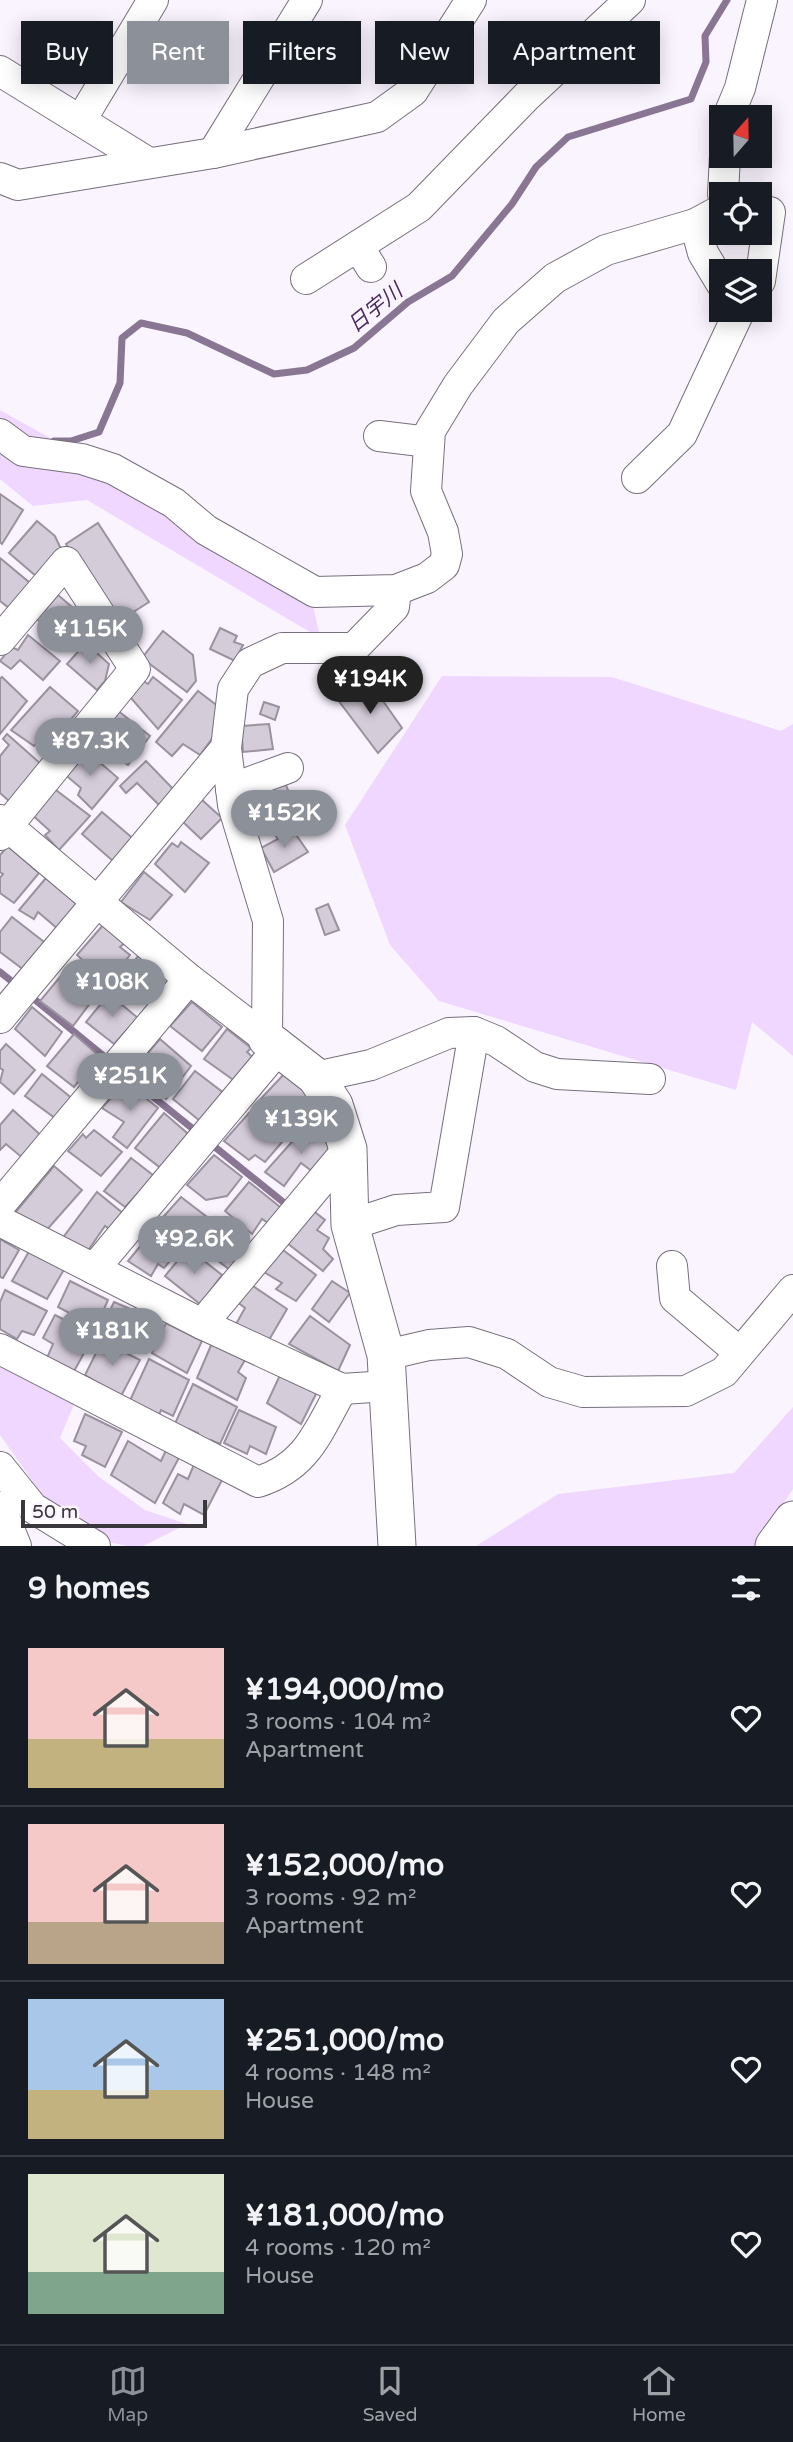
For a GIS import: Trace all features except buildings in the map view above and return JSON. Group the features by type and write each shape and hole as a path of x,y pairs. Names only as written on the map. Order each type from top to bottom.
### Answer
{"street":[{"path":"81,120 153,0"},
{"path":"213,153 307,0"},
{"path":"0,178 18,185 213,153 377,117 413,91 471,0"},
{"path":"306,279 365,256 419,207 526,97 630,0"},
{"path":"733,105 740,88 759,4"},
{"path":"0,71 149,163"},
{"path":"0,433 23,451 82,459 113,469 174,503 206,530 315,593 396,590 427,578 444,565 447,554 443,532 426,491 430,431 458,385 506,321 555,278 606,250 695,224 709,216"},
{"path":"695,224 709,262"},
{"path":"637,478 682,434 734,322"},
{"path":"379,436 429,442"},
{"path":"0,640 66,562 135,669 3,827 97,901 189,979 316,1077 334,1105 348,1149 350,1225 386,1370 397,1546"},
{"path":"94,1269 206,1137 273,1044 268,921 233,805 226,748 233,689 250,663 282,648 354,648 394,607 396,590"},
{"path":"15,1000 226,748"},
{"path":"231,789 288,768"},
{"path":"0,1205 189,979"},
{"path":"316,1077 371,1065 449,1033 474,1032 496,1041 535,1067 557,1074 650,1079"},
{"path":"350,1225 397,1210 444,1208 474,1032"},
{"path":"202,1324 348,1149"},
{"path":"0,1221 202,1324 342,1389"},
{"path":"672,1266 675,1298 739,1352"},
{"path":"0,1349 258,1482 274,1477 302,1459 342,1389 386,1370 429,1345 469,1342 507,1354 549,1382 583,1392 686,1391 724,1372 793,1290"},
{"path":"0,1467 33,1508 94,1546"},
{"path":"0,1507 16,1546"},
{"path":"774,1546 793,1520"}],"shaded area":[{"path":"0,410 308,582 320,638 87,500 33,506 0,479"},
{"path":"442,676 612,677 781,731 793,724 793,1056 752,1022 736,1090 439,1001 390,945 345,825"},
{"path":"0,1363 75,1402 60,1438 99,1477 145,1510 187,1524 143,1546 127,1546 101,1540 51,1507 0,1435"},
{"path":"793,1407 793,1489 755,1546 476,1546 558,1494 734,1473"}],"waterway":[{"name":"日宇川","path":"54,441 71,441 99,432 120,383 122,338 141,323 187,333 274,374 307,370 354,348 408,302 452,276 512,204 536,167 568,137 691,99 706,62 705,36 727,0"},
{"path":"0,972 19,987"},
{"path":"28,994 111,1062"},
{"path":"120,1070 198,1133"},
{"path":"210,1143 288,1206"}]}
